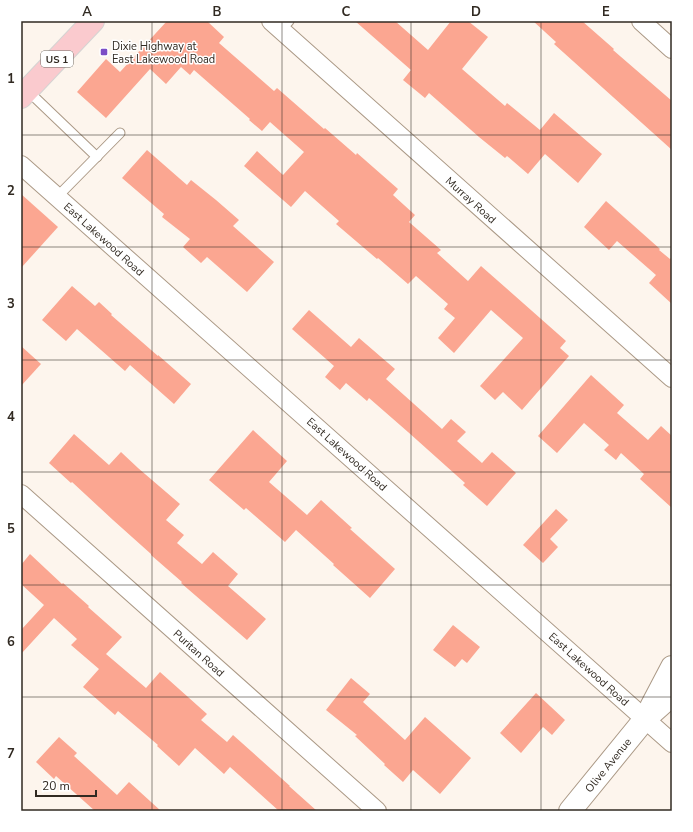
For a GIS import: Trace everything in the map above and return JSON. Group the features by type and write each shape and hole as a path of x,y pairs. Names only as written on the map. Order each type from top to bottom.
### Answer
{"main road":[{"name":"US 1","path":"24,94 93,21"}],"street":[{"path":"641,21 672,49"},
{"name":"Murray Road","path":"280,24 672,378"},
{"name":"East Lakewood Road","path":"21,165 672,743"},
{"name":"Puritan Road","path":"21,494 376,811"},
{"name":"Olive Avenue","path":"645,719 672,667"},
{"name":"Olive Avenue","path":"570,811 645,719 672,695"}],"lane":[{"path":"24,94 97,156"},
{"path":"57,197 120,132"}],"building":[{"path":"167,21 207,21 224,37 219,43 274,91 277,88 356,155 357,153 398,189 393,195 415,215 409,222 441,250 437,253 468,281 481,266 566,341 560,348 569,356 522,410 503,392 495,400 480,386 523,338 491,310 454,353 438,338 455,318 444,309 448,304 416,276 408,284 336,224 339,221 305,191 291,207 244,166 257,151 283,175 304,152 270,122 262,131 194,70 190,75 181,67 166,84 150,69 106,118 77,92 106,59 120,72"},
{"path":"355,21 395,21 428,50 451,21 468,21 488,37 462,69 505,106 507,103 540,130 554,113 602,154 578,183 545,154 528,174 507,156 505,158 479,137 429,93 425,98 403,80 411,70"},
{"path":"533,21 582,21 672,101 672,150 554,44 556,42"},
{"path":"147,150 187,185 191,180 239,220 233,226 274,262 247,292 207,257 201,263 183,247 190,239 162,217 164,214 122,178"},
{"path":"21,194 58,227 21,268"},
{"path":"606,201 660,249 659,250 670,259 672,257 672,304 649,283 656,275 617,241 609,250 584,227"},
{"path":"72,286 95,306 99,302 112,314 111,315 191,384 174,404 130,365 125,371 77,329 66,341 42,320"},
{"path":"309,310 351,347 359,338 395,369 386,379 442,429 451,419 466,432 457,441 482,463 492,452 516,473 487,506 463,485 465,483 369,398 367,401 346,383 340,390 325,377 334,366 292,329"},
{"path":"21,346 41,364 21,386"},
{"path":"591,375 624,405 617,413 648,440 661,426 672,436 672,508 640,479 644,474 621,453 616,460 604,450 609,445 584,423 557,453 538,436"},
{"path":"253,430 287,461 269,482 307,515 321,500 352,528 350,529 395,569 370,598 296,530 285,542 246,508 244,510 209,480"},
{"path":"74,434 109,465 121,452 180,504 166,520 184,535 177,543 202,564 213,552 238,574 228,586 266,619 247,640 181,583 182,582 49,463"},
{"path":"556,509 568,520 550,539 558,547 543,563 523,545"},
{"path":"30,554 122,637 106,654 146,688 160,672 207,714 201,720 227,742 233,735 317,811 279,811 230,767 224,774 195,748 179,766 157,746 158,745 118,711 115,715 83,687 99,669 71,645 77,639 54,618 21,654 21,630 44,605 21,584 21,565"},
{"path":"453,625 480,647 467,663 462,659 455,667 433,650"},
{"path":"351,678 370,694 363,702 405,740 425,717 471,758 440,794 413,770 403,782 355,736 357,735 326,710"},
{"path":"536,693 565,720 552,735 543,727 521,753 500,733"},
{"path":"59,737 77,753 74,756 117,795 129,782 161,811 95,811 56,776 54,779 36,762"}],"place":[{"name":"Dixie Highway at East Lakewood Road","path":"104,52"}]}
